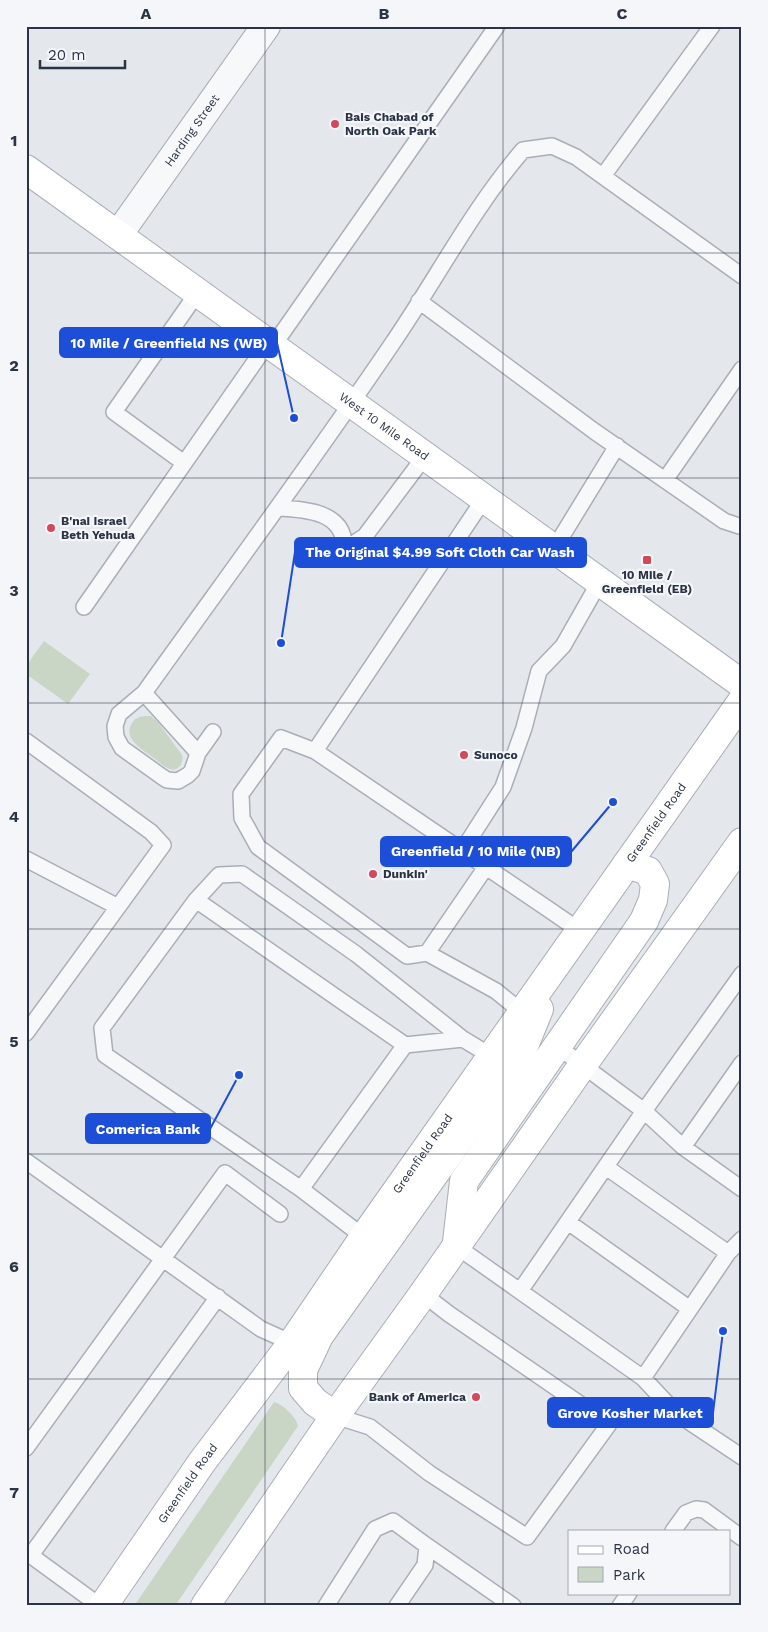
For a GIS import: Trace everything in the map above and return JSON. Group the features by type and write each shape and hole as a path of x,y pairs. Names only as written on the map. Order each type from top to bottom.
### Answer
{"main road":[{"name":"West 10 Mile Road","path":"26,169 742,684"},
{"name":"Greenfield Road","path":"101,1606 202,1462 292,1343 372,1244 501,1062 523,1014 742,701"},
{"path":"205,1606 335,1416 742,842"},
{"path":"456,1246 464,1182 644,921 653,900 655,884 648,871 627,864"},
{"path":"501,1062 522,1052 558,963"},
{"path":"335,1416 315,1402 303,1388 303,1370 319,1336 372,1244"}],"street":[{"name":"Harding Street","path":"118,235 266,26"}],"lane":[{"path":"84,607 184,463 497,26"},
{"path":"603,176 712,26"},
{"path":"213,732 198,753 192,771 181,780 173,781 161,776 122,748 114,730 117,718 124,709 144,693 277,508 393,343 500,176 523,150 552,146 576,157 742,276"},
{"path":"184,463 114,412 198,292"},
{"path":"419,301 724,522 742,525"},
{"path":"665,480 742,369"},
{"path":"554,549 617,446"},
{"path":"277,508 306,509 326,517 339,528 344,550 364,536 425,456"},
{"path":"315,751 484,499"},
{"path":"462,850 503,787 524,728 539,671 562,646 600,581"},
{"path":"144,693 198,753"},
{"path":"523,1014 496,991 427,953 407,956 258,847 242,818 241,794 281,738 315,751 580,932"},
{"path":"26,741 151,832 163,845 26,1033"},
{"path":"26,859 118,907"},
{"path":"427,953 486,867"},
{"path":"372,1244 301,1189 105,1056 102,1028 196,900 219,875 242,874 356,954 463,1039 501,1062"},
{"path":"196,900 405,1045 463,1039"},
{"path":"520,1291 644,1111 742,974"},
{"path":"301,1189 405,1045"},
{"path":"558,1046 644,1111 683,1147 742,1188"},
{"path":"683,1147 742,1063"},
{"path":"26,1161 261,1329 292,1343"},
{"path":"606,1167 728,1253"},
{"path":"26,1448 225,1173 280,1214"},
{"path":"568,1222 690,1309"},
{"path":"643,1378 728,1253 742,1239"},
{"path":"456,1246 643,1378 676,1413 742,1457"},
{"path":"335,1416 370,1427 430,1473 527,1537 609,1424 423,1294"},
{"path":"101,1606 28,1553 218,1297"},
{"path":"674,1530 686,1513 704,1510 742,1538"},
{"path":"326,1606 375,1529 393,1521 513,1606"},
{"path":"397,1606 425,1565 427,1546"},
{"path":"620,1606 628,1594"}],"green space":[{"path":"44,641 90,674 68,704 26,674 26,666"},
{"path":"151,716 158,722 182,755 178,768 173,770 166,767 135,744 130,734 132,723 137,718"},
{"path":"274,1402 289,1412 298,1426 175,1606 134,1606"}],"place":[{"name":"Bais Chabad of North Oak Park","path":"335,124"},
{"name":"10 Mile / Greenfield NS (WB)","path":"294,418"},
{"name":"B'nai Israel Beth Yehuda","path":"51,528"},
{"name":"10 Mile / Greenfield (EB)","path":"647,560"},
{"name":"The Original $4.99 Soft Cloth Car Wash","path":"281,643"},
{"name":"Sunoco","path":"464,755"},
{"name":"Greenfield / 10 Mile (NB)","path":"613,802"},
{"name":"Dunkin'","path":"373,874"},
{"name":"Comerica Bank","path":"239,1075"},
{"name":"Grove Kosher Market","path":"723,1331"},
{"name":"Bank of America","path":"476,1397"}]}
